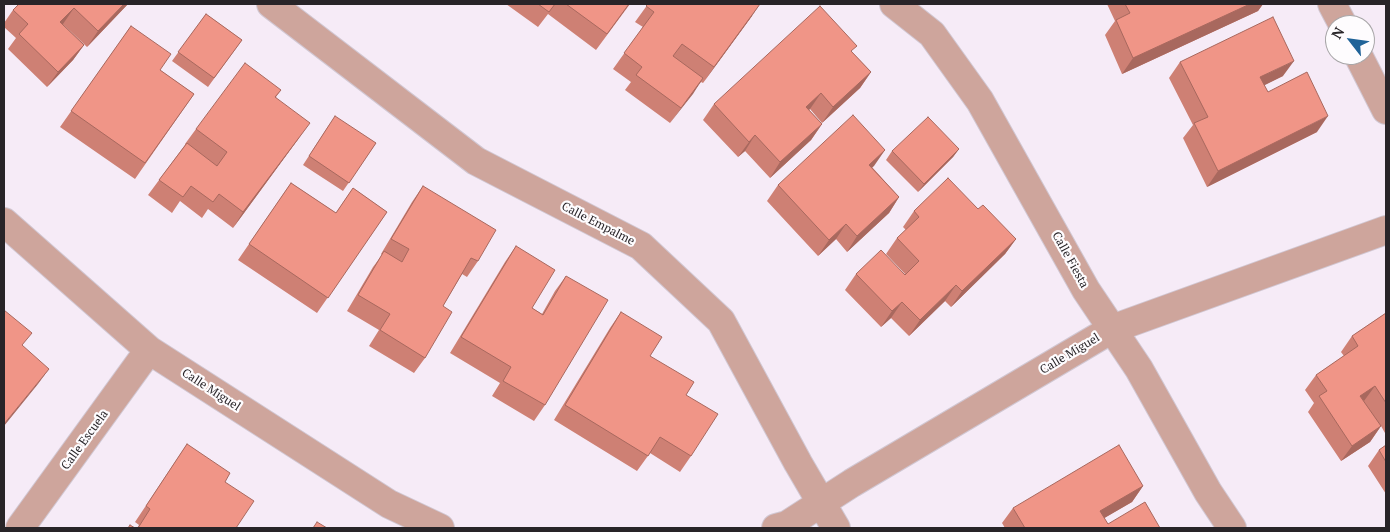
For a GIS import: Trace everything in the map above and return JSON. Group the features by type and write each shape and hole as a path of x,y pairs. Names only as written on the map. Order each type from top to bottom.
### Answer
{"street":[{"name":"Calle Empalme","path":"271,4 476,161 641,246 721,321 798,463 836,528"},
{"name":"Calle Fiesta","path":"894,4 932,34 980,101 1086,290 1139,369 1208,492 1232,528"},
{"path":"1363,65 1386,110"},
{"name":"Calle Miguel","path":"4,222 149,350 389,504 440,528"},
{"name":"Calle Miguel","path":"776,528 787,524 1112,329 1386,230"},
{"name":"Calle Escuela","path":"20,528 149,350"}],"building":[{"path":"19,4 124,4 98,31 74,8 60,22 84,45 58,72 19,34 28,24 13,10"},
{"path":"538,4 555,4 549,12"},
{"path":"566,4 629,4 607,34"},
{"path":"648,4 760,4 714,67 682,44 673,56 703,78 681,108 636,75 642,67 624,53 654,12 646,6"},
{"path":"1125,4 1250,4 1133,58 1116,20 1130,13"},
{"path":"820,6 857,46 851,51 871,72 833,107 821,93 806,107 822,124 780,162 755,135 749,142 714,104"},
{"path":"206,14 242,40 214,78 178,52"},
{"path":"1273,17 1294,61 1260,77 1268,92 1307,72 1328,116 1218,171 1194,123 1208,117 1180,62"},
{"path":"131,26 171,54 160,70 194,94 145,163 71,111"},
{"path":"245,63 281,90 275,97 310,123 243,212 219,194 213,202 191,186 183,197 159,180 187,143 217,166 227,152 196,129"},
{"path":"853,115 885,150 869,165 899,197 857,236 846,224 829,240 778,185"},
{"path":"335,116 376,143 349,183 309,156"},
{"path":"928,117 959,149 924,184 892,151"},
{"path":"948,178 978,209 983,205 1016,239 962,291 956,285 920,320 902,302 892,311 856,274 881,250 905,275 919,261 897,238 919,217 914,211"},
{"path":"291,183 336,213 353,188 387,212 328,298 249,244"},
{"path":"423,186 496,230 478,261 471,258 443,306 452,312 425,358 380,330 390,314 358,295 384,251 402,262 409,249 391,239"},
{"path":"516,246 555,270 532,308 543,315 566,276 608,300 545,405 503,381 511,367 461,337"},
{"path":"4,310 32,333 22,345 49,369 4,424"},
{"path":"621,312 662,337 650,356 694,382 686,395 718,414 691,456 660,437 648,456 565,405"},
{"path":"1386,313 1386,403 1375,386 1360,396 1381,426 1352,446 1319,396 1327,391 1316,375 1358,346 1352,336"},
{"path":"187,444 230,473 225,482 254,501 236,528 138,528 150,509 146,506"},
{"path":"1119,445 1143,486 1100,511 1108,524 1145,502 1160,528 1025,528 1013,508"},
{"path":"1386,445 1386,462 1379,450"},
{"path":"317,522 327,528 313,528"}]}
